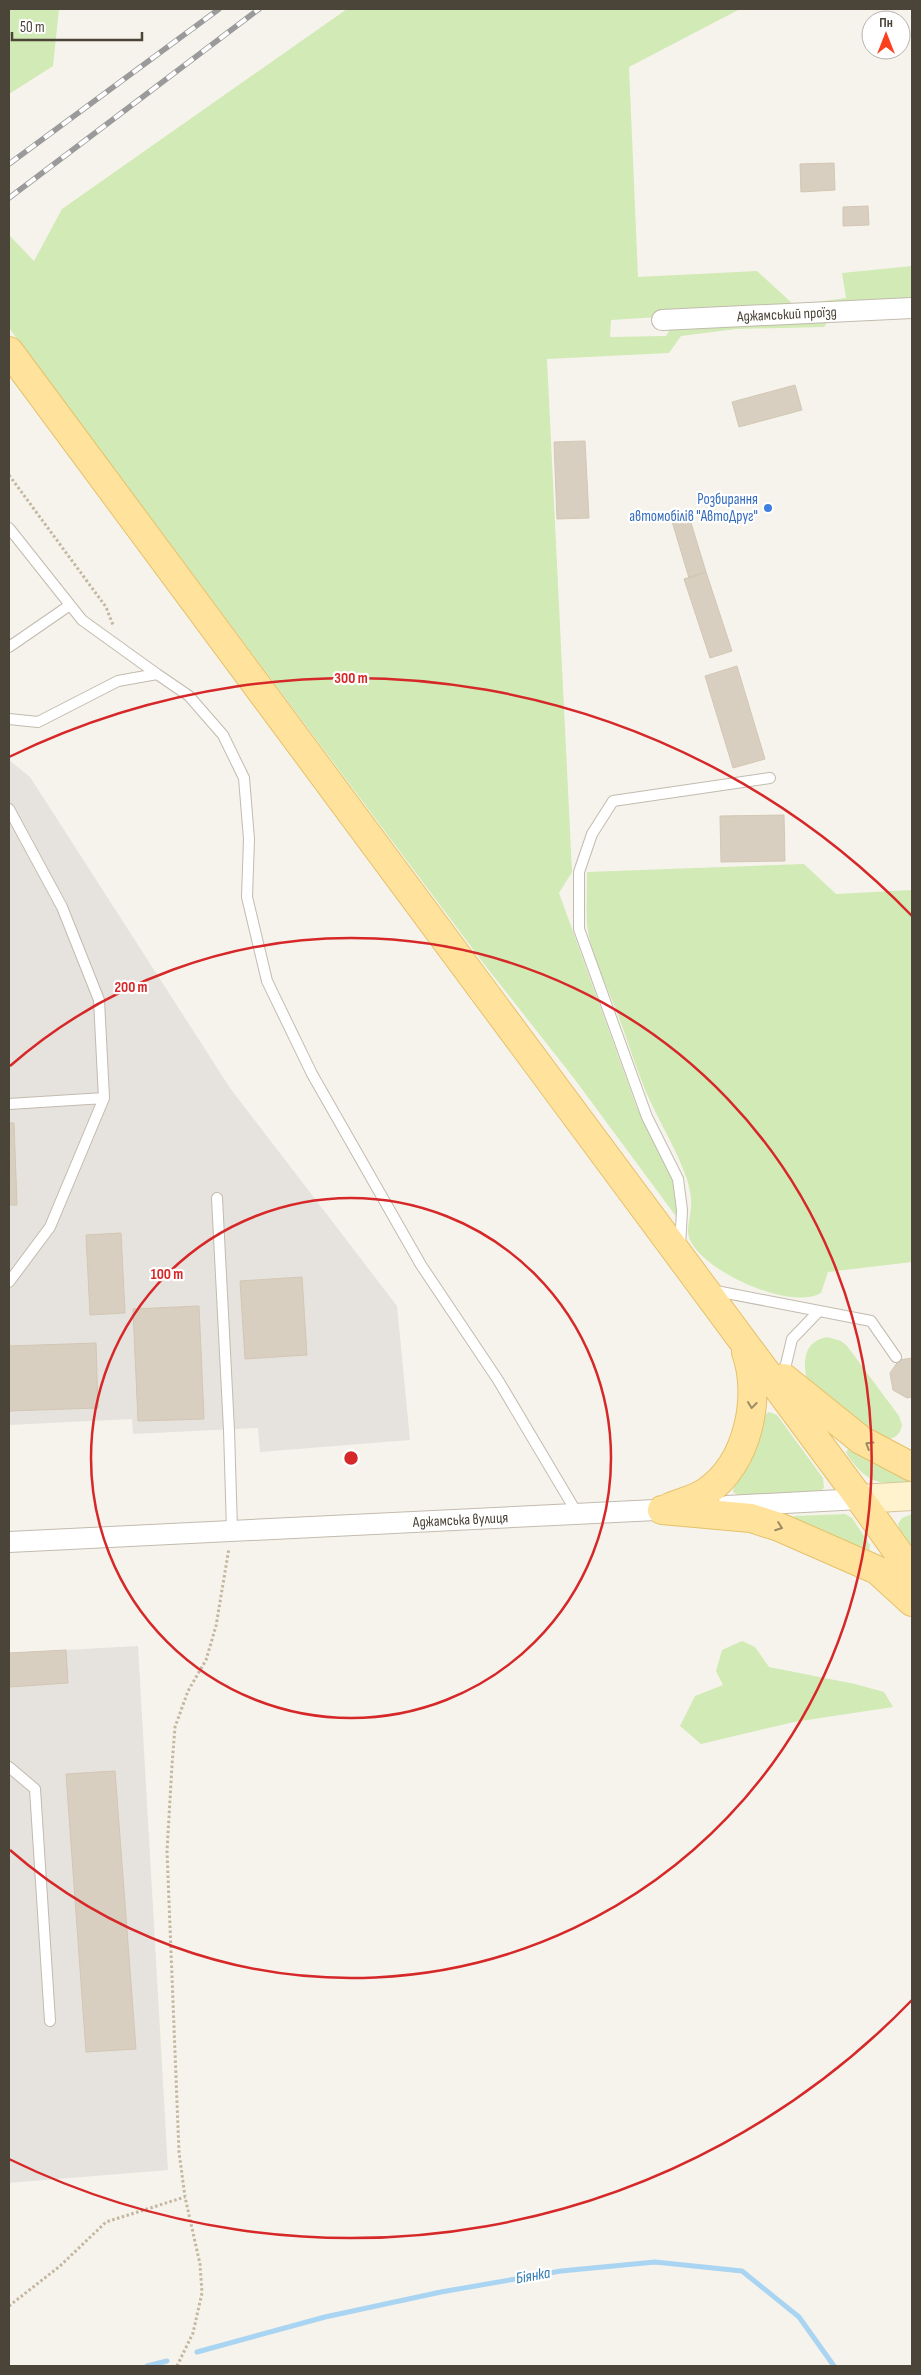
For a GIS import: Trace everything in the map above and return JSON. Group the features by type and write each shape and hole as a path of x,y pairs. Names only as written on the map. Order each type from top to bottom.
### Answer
{"main road":[{"path":"9,351 860,1499 912,1572"},
{"path":"742,1341 783,1378 861,1440 912,1467"},
{"path":"662,1510 706,1493 728,1471 738,1453 750,1416 753,1397 750,1364 742,1341"},
{"name":"Аджамська вулиця","path":"860,1499 912,1496"},
{"path":"662,1510 752,1518 779,1527 877,1570 912,1602"}],"street":[{"name":"Аджамський проїзд","path":"662,320 912,308"},
{"name":"Аджамська вулиця","path":"9,1542 860,1499"}],"lane":[{"path":"9,528 82,620 122,646 157,674 189,696 223,735 244,778 249,839 247,897 267,981 312,1074 421,1265 498,1380 577,1513"},
{"path":"9,647 70,605"},
{"path":"9,719 38,722 118,681 157,674"},
{"path":"680,1258 682,1210 678,1179 647,1117 579,929 579,872 592,834 612,801 770,778"},
{"path":"9,809 62,907 99,1000 104,1098 50,1227 9,1282"},
{"path":"9,1104 104,1098"},
{"path":"217,1198 229,1430 232,1530"},
{"path":"703,1289 818,1312 871,1320 896,1357"},
{"path":"783,1378 792,1339 818,1312"},
{"path":"9,1768 35,1789 50,2021"}],"path":[{"path":"9,475 106,607 122,646"},
{"path":"177,2366 193,2333 202,2293 200,2264 185,2197 180,2152 167,1860 172,1765 176,1727 188,1690 206,1660 216,1626 232,1530"},
{"path":"9,2306 60,2266 106,2222 185,2197"}],"shaded area":[{"path":"9,760 30,777 230,1088 397,1306 410,1440 260,1452 258,1428 133,1434 132,1419 9,1425"},
{"path":"138,1646 168,2170 9,2183 9,1653"}],"green space":[{"path":"9,9 59,9 53,66 9,94"},
{"path":"347,9 740,9 629,67 638,277 757,271 794,305 846,298 842,273 912,266 912,301 611,320 610,337 666,336 671,328 831,317 824,327 736,329 681,336 669,353 547,359 572,872 559,893 637,1108 674,1182 678,1219 573,1077 484,964 9,328 9,235 34,261 62,209"},
{"path":"804,864 836,894 912,890 912,1262 828,1272 821,1293 807,1297 790,1297 770,1293 730,1276 698,1252 690,1240 688,1227 691,1200 687,1180 679,1159 643,1085 591,947 587,925 587,872"},
{"path":"827,1337 841,1341 847,1346 899,1416 902,1425 897,1435 888,1439 880,1438 807,1380 805,1359 807,1352 814,1343"},
{"path":"769,1412 777,1415 823,1478 824,1488 819,1492 739,1496 733,1492 733,1488 748,1464 761,1421"},
{"path":"849,1448 912,1478 912,1482 887,1483 867,1477 849,1457 846,1452"},
{"path":"845,1514 852,1518 870,1545 869,1553 791,1519 795,1516"},
{"path":"912,1514 912,1546 900,1530 898,1524 902,1518"},
{"path":"742,1641 755,1647 769,1667 855,1684 884,1692 893,1707 794,1722 701,1744 680,1726 695,1696 723,1685 716,1671 722,1650"}],"building":[{"path":"834,163 835,190 801,192 800,164"},
{"path":"868,206 869,225 843,226 843,207"},
{"path":"795,385 802,410 739,427 732,402"},
{"path":"585,441 589,518 557,519 554,442"},
{"path":"688,513 706,572 689,578 671,518"},
{"path":"706,572 732,651 710,658 684,579"},
{"path":"737,666 765,759 733,768 705,676"},
{"path":"784,815 785,861 721,862 720,816"},
{"path":"9,1123 14,1123 17,1205 9,1205"},
{"path":"121,1233 125,1313 90,1315 86,1235"},
{"path":"302,1277 307,1355 245,1359 240,1281"},
{"path":"199,1306 204,1419 138,1421 133,1309"},
{"path":"96,1343 98,1408 9,1411 9,1346"},
{"path":"912,1358 912,1397 907,1398 893,1390 890,1373 899,1360"},
{"path":"66,1650 68,1683 9,1687 9,1653"},
{"path":"115,1771 136,2049 86,2052 66,1774"}],"waterway":[{"name":"Біянка","path":"197,2352 325,2317 441,2292 561,2271 655,2262 742,2271 799,2317 834,2366"},
{"name":"Біянка","path":"147,2366 167,2361"}],"railway":[{"path":"9,164 219,9"},
{"path":"9,198 259,9"}],"place":[{"name":"Розбирання автомобілів \"АвтоДруг\"","path":"768,508"}]}
